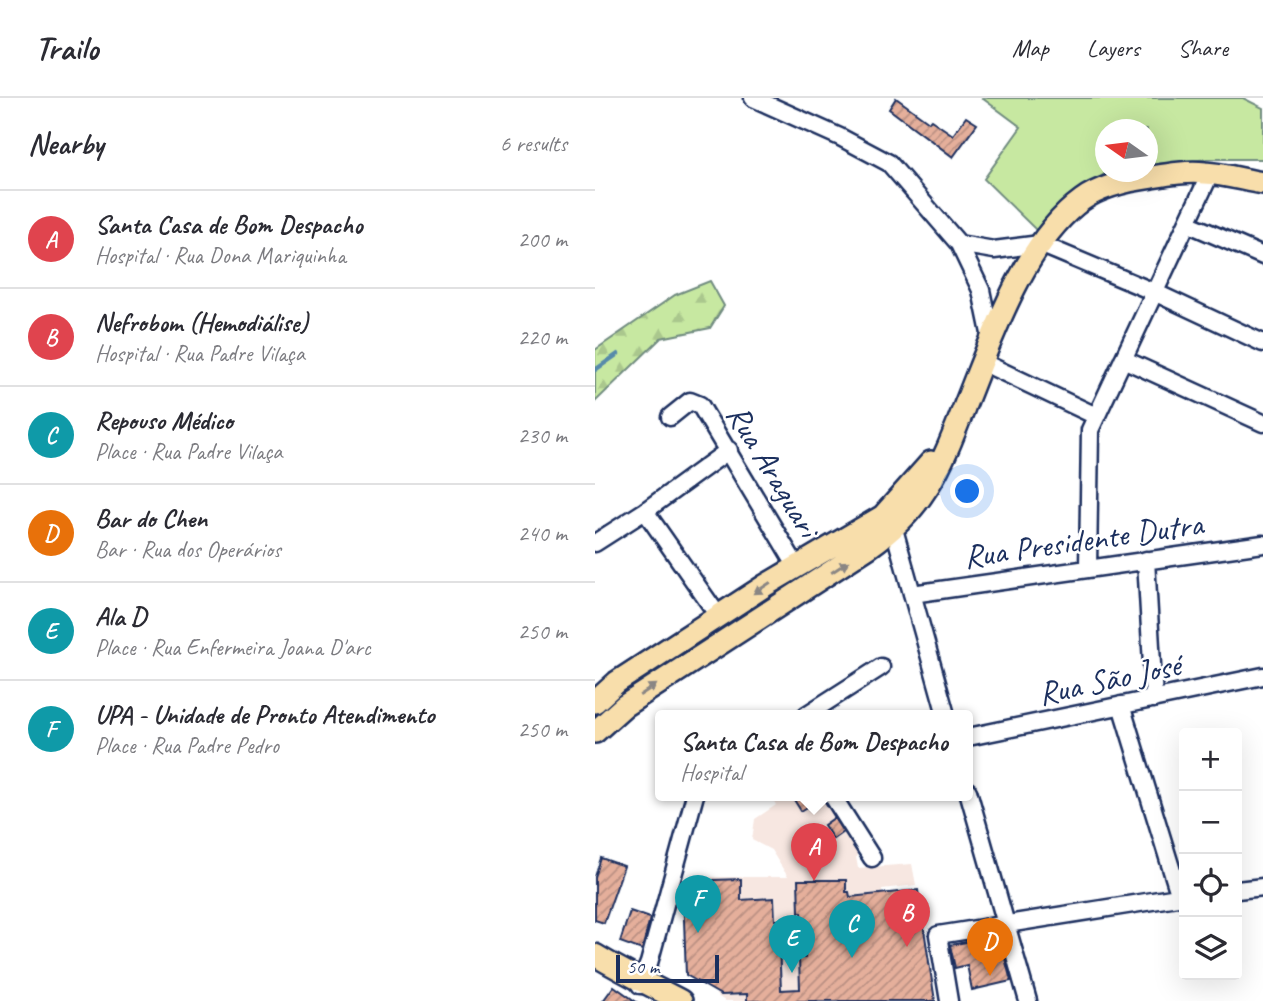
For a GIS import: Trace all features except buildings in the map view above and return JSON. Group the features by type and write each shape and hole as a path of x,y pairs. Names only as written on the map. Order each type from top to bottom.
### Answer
{"main road":[{"path":"595,702 617,682 797,567 912,512 935,477 950,444 996,324 1046,234 1083,198 1142,178 1178,173 1210,174 1263,183"},
{"path":"595,732 624,706 869,547 889,522"},
{"path":"595,955 681,1001"},
{"path":"638,980 660,1001"}],"street":[{"path":"753,98 840,137 888,163 959,244 981,289 991,338"},
{"path":"1088,569 1090,430 1210,174"},
{"path":"1187,223 1263,256"},
{"path":"959,244 994,250 1036,252 1154,292 1263,343"},
{"path":"1123,359 1263,423"},
{"path":"982,362 1096,416"},
{"name":"Rua Araguari","path":"670,418 690,401 700,405 797,567"},
{"path":"595,543 645,511 729,450"},
{"path":"645,511 719,617"},
{"path":"889,522 945,710"},
{"name":"Rua Presidente Dutra","path":"912,594 1263,544"},
{"path":"1146,560 1154,699"},
{"path":"814,710 881,667"},
{"name":"Rua São José","path":"973,736 1263,676"},
{"path":"1121,705 1179,888"},
{"path":"638,980 693,801"},
{"path":"836,801 871,858"},
{"path":"971,801 1028,1001"},
{"path":"1242,889 1263,887"},
{"path":"949,1001 938,935 1179,897"}],"shaded area":[{"path":"774,801 830,801 859,850 856,857 858,868 912,864 916,885 882,889 888,1001 725,1001 716,995 711,877 788,877 771,850 752,840 755,819 776,805"}],"green space":[{"path":"982,98 1243,98 1263,108 1263,159 1209,159 1158,164 1158,119 1095,119 1095,181 1036,230 984,179 1021,127"},
{"path":"710,281 724,306 710,328 661,338 595,402 595,350 675,295"}],"waterway":[{"path":"595,370 618,354"}],"place":[{"name":"Santa Casa de Bom Despacho","path":"814,881"},
{"name":"UPA - Unidade de Pronto Atendimento","path":"698,933"},
{"name":"Nefrobom (Hemodiálise)","path":"907,947"},
{"name":"Repouso Médico","path":"852,958"},
{"name":"Ala D","path":"792,973"},
{"name":"Bar do Chen","path":"990,976"}]}
